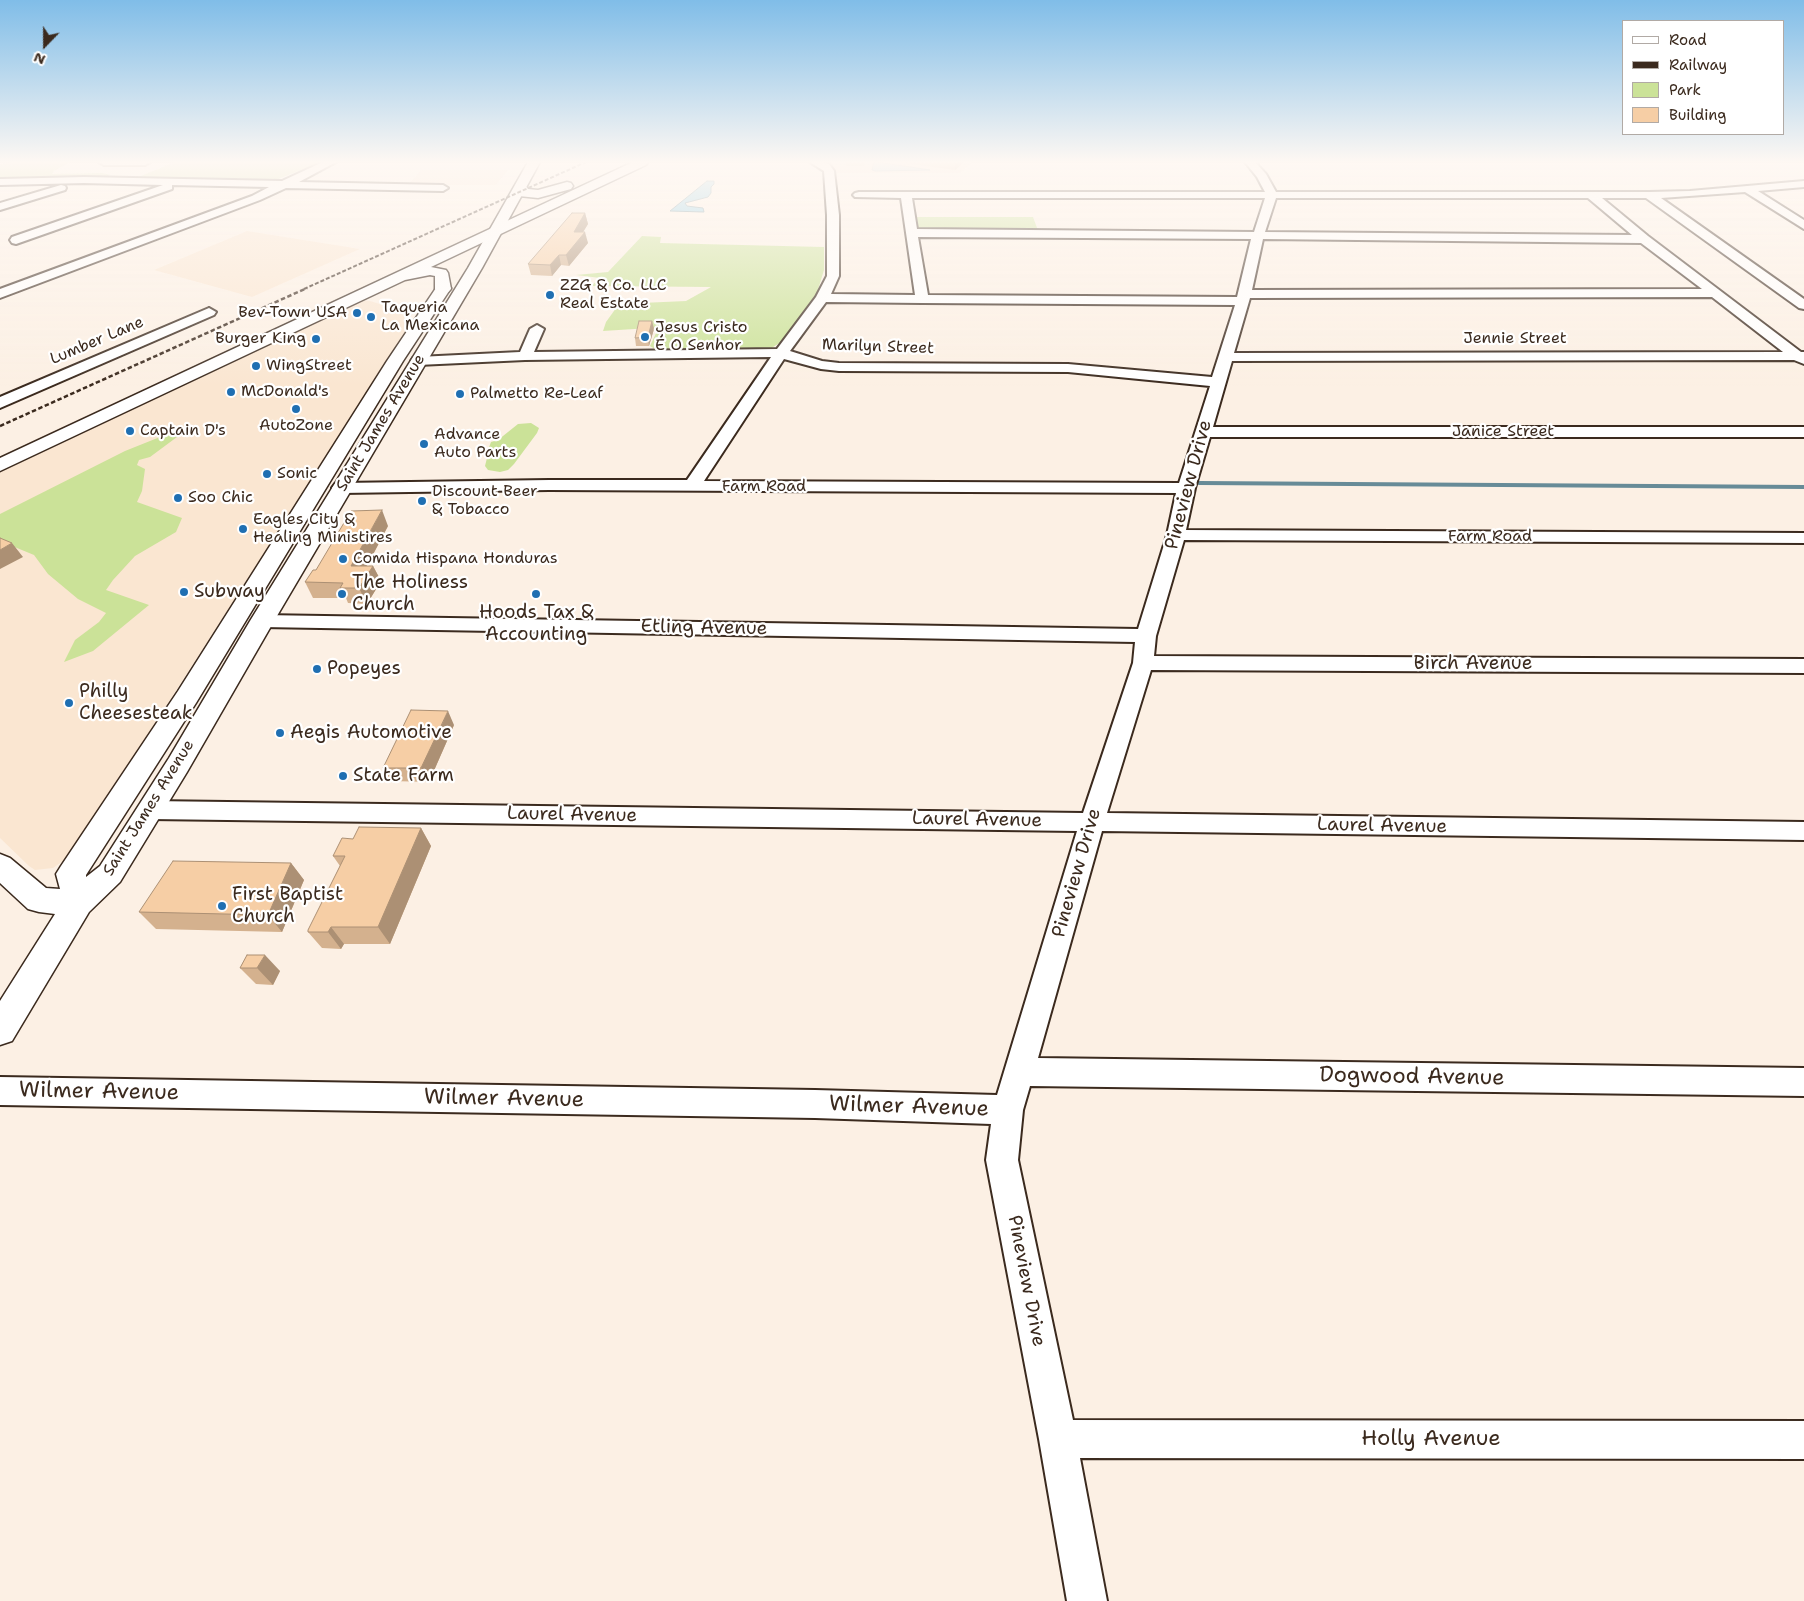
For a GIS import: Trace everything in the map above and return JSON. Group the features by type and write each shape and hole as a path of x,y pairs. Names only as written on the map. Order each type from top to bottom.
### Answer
{"main road":[{"path":"0,448 330,294 464,237"},
{"path":"0,465 472,242 477,237"},
{"name":"Saint James Avenue","path":"0,1030 78,903 110,874 150,810 418,361 482,237"},
{"name":"Saint James Avenue","path":"78,903 71,874 262,578 472,242"},
{"path":"383,284 409,275 430,271 441,273 444,277 443,289"},
{"path":"336,457 341,458 342,464 334,481 341,488"},
{"path":"262,578 258,602 252,616 262,621"},
{"path":"0,866 39,900 78,903"}],"street":[{"path":"16,240 25,237"},
{"path":"0,294 153,237"},
{"path":"692,486 781,353 822,298 833,276 833,237"},
{"path":"913,237 922,299"},
{"path":"1233,237 1644,239"},
{"name":"Pineview Drive","path":"1087,1601 1058,1440 1002,1160 1008,1110 1092,823 1143,663 1146,636 1176,535 1186,488 1202,432 1243,298 1258,237"},
{"path":"1641,237 1802,358"},
{"path":"1708,237 1804,305"},
{"path":"822,298 1243,298 1715,293"},
{"name":"Lumber Lane","path":"0,403 209,312"},
{"path":"525,356 537,328"},
{"name":"Marilyn Street","path":"418,361 525,356 781,353 814,363 839,367 1068,368 1217,382"},
{"name":"Jennie Street","path":"1225,356 1802,358"},
{"name":"Janice Street","path":"1202,432 1804,432"},
{"name":"Farm Road","path":"341,488 549,485 1186,488"},
{"name":"Farm Road","path":"1176,535 1804,538"},
{"name":"Etling Avenue","path":"262,621 1146,636"},
{"name":"Birch Avenue","path":"1143,663 1804,666"},
{"name":"Laurel Avenue","path":"150,810 1804,831"},
{"name":"Dogwood Avenue","path":"1019,1072 1804,1082"},
{"name":"Wilmer Avenue","path":"0,1091 805,1104 1008,1110"},
{"name":"Holly Avenue","path":"1058,1440 1804,1440"}],"shaded area":[{"path":"233,237 283,237 360,249 252,297 154,270"},
{"path":"361,300 413,314 410,317 414,319 70,856 53,868 35,870 0,838 0,471"}],"green space":[{"path":"641,237 661,237 660,243 824,247 824,270 817,293 784,340 767,351 658,351 650,346 658,329 603,331 606,322 619,304 686,301 711,287 591,286 600,278 576,275 608,272"},
{"path":"531,423 539,428 537,433 514,464 508,470 500,472 488,470 485,466 487,458 492,453 488,450 491,442 498,440 518,424"},
{"path":"175,431 177,437 150,457 139,460 137,465 145,469 142,491 137,502 182,518 176,532 135,556 106,590 149,605 93,651 64,662 75,640 99,622 106,613 78,599 48,574 34,555 0,541 0,514 125,451"}],"building":[{"path":"552,237 581,237 566,255 559,255 550,265 528,264"},
{"path":"639,321 652,321 648,337 635,338"},
{"path":"382,510 351,566 373,566 359,588 340,588 343,583 305,582 313,570 316,570 351,511"},
{"path":"0,538 12,543 0,550"},
{"path":"411,710 448,711 421,768 383,768"},
{"path":"359,827 421,828 378,927 331,927 328,932 308,932 345,856 333,856 342,838 353,839"},
{"path":"173,861 291,863 268,915 139,912"},
{"path":"247,955 265,955 257,968 240,968"}],"waterway":[{"path":"1199,483 1804,487"}],"railway":[{"path":"304,289 420,237"},
{"path":"0,426 307,288"}],"place":[{"name":"ZZG & Co. LLC Real Estate","path":"550,295"},
{"name":"Bev-Town USA","path":"357,313"},
{"name":"Taqueria La Mexicana","path":"371,317"},
{"name":"Jesus Cristo É O Senhor","path":"645,337"},
{"name":"Burger King","path":"316,339"},
{"name":"WingStreet","path":"256,366"},
{"name":"McDonald's","path":"231,392"},
{"name":"Palmetto Re-Leaf","path":"460,394"},
{"name":"AutoZone","path":"296,409"},
{"name":"Captain D's","path":"130,431"},
{"name":"Advance Auto Parts","path":"424,444"},
{"name":"Sonic","path":"267,474"},
{"name":"Soo Chic","path":"178,498"},
{"name":"Discount Beer & Tobacco","path":"422,501"},
{"name":"Eagles City & Healing Ministires","path":"243,529"},
{"name":"Comida Hispana Honduras","path":"343,559"},
{"name":"Subway","path":"184,592"},
{"name":"The Holiness Church","path":"342,594"},
{"name":"Hoods Tax & Accounting","path":"536,594"},
{"name":"Popeyes","path":"317,669"},
{"name":"Philly Cheesesteak","path":"69,703"},
{"name":"Aegis Automotive","path":"280,733"},
{"name":"State Farm","path":"343,776"},
{"name":"First Baptist Church","path":"222,906"}]}
